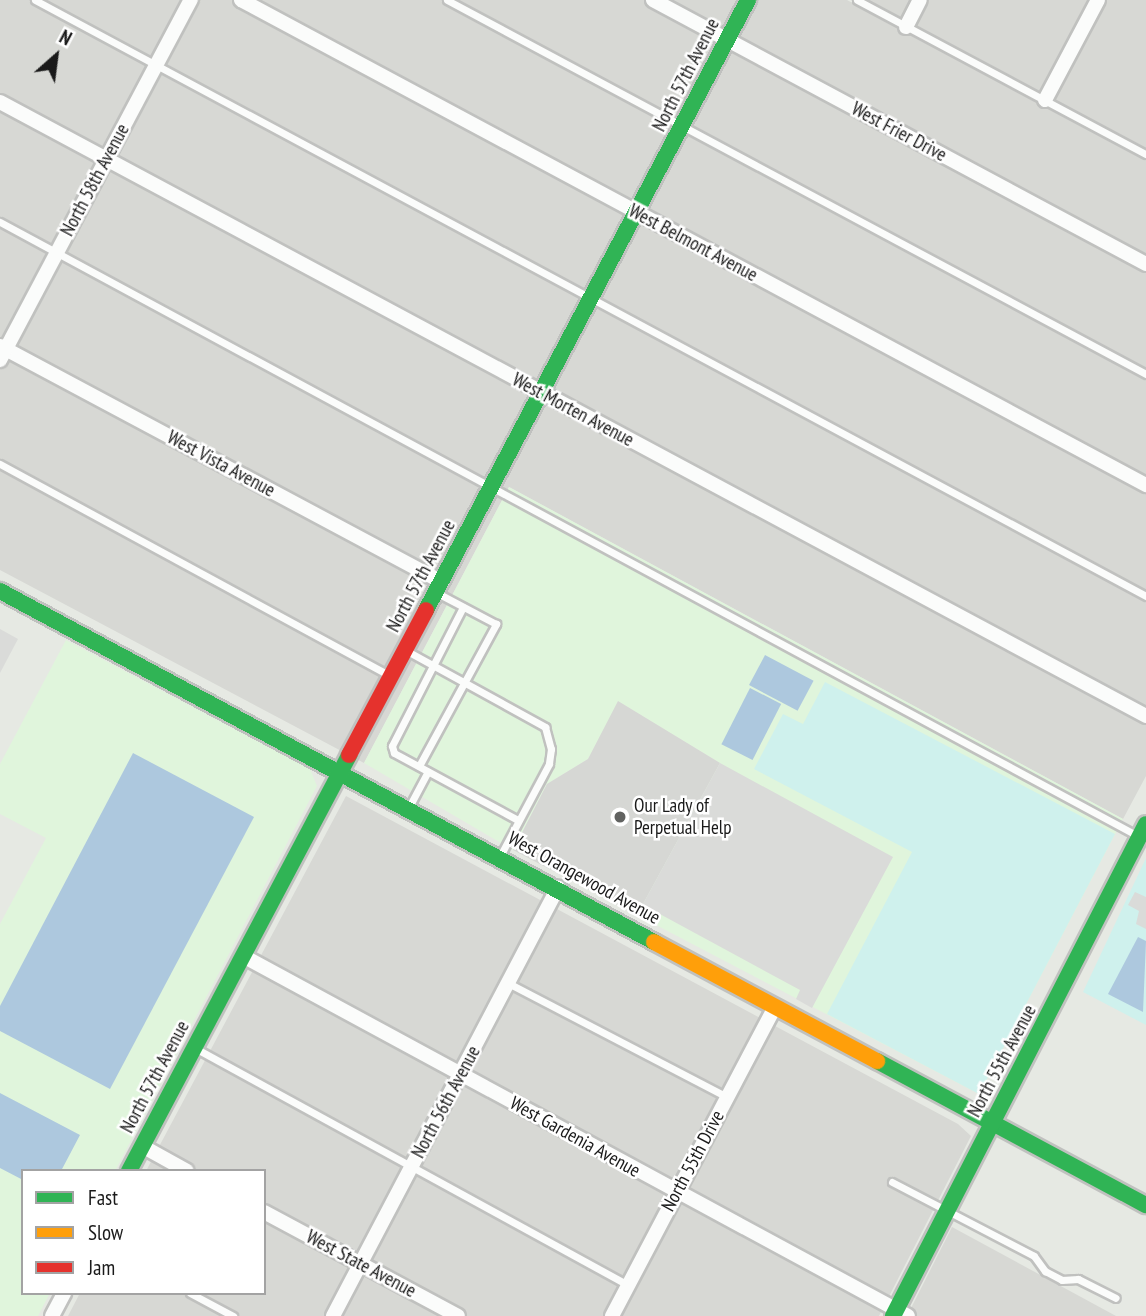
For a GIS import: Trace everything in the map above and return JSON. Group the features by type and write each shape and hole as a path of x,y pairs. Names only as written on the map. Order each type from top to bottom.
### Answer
{"street":[{"name":"North 58th Avenue","path":"2,351 191,0"},
{"name":"West Belmont Avenue","path":"242,0 1146,485"},
{"name":"West Frier Drive","path":"653,0 1146,264"},
{"name":"North 57th Avenue","path":"130,1169 748,0"},
{"path":"906,27 920,0"},
{"path":"1045,100 1098,0"},
{"name":"West Morten Avenue","path":"0,102 1146,716"},
{"name":"West Vista Avenue","path":"2,351 439,587"},
{"name":"West Orangewood Avenue","path":"0,591 500,856 775,1007 994,1121 1146,1205"},
{"name":"North 55th Avenue","path":"899,1314 948,1211 1143,830"},
{"name":"North 56th Avenue","path":"333,1316 558,888"},
{"name":"West Gardenia Avenue","path":"243,956 899,1314"},
{"name":"North 55th Drive","path":"612,1316 775,1007"},
{"path":"142,1146 183,1169"},
{"name":"West State Avenue","path":"266,1213 458,1316"},
{"path":"52,1316 63,1295"}],"lane":[{"path":"35,0 1146,596"},
{"path":"447,0 1146,373"},
{"path":"856,0 1146,154"},
{"path":"0,222 491,487 1143,830"},
{"path":"0,464 391,677"},
{"path":"419,766 496,624 463,607 439,587"},
{"path":"463,607 392,746 394,753 519,820"},
{"path":"405,650 545,727 550,738 549,764 500,856"},
{"path":"409,808 428,772"},
{"path":"508,983 727,1097"},
{"path":"195,1048 412,1165 423,1176 628,1285"},
{"path":"892,1182 1034,1256 1053,1275 1078,1279 1116,1298"},
{"path":"194,1295 233,1316"}],"shaded area":[{"path":"0,0 847,0 1146,160 1146,776 1123,819 509,487 364,763 0,570"},
{"path":"857,0 1146,0 1146,154"},
{"path":"509,487 1123,819 979,1094 637,915 720,763 619,702 588,759 547,784 513,850 364,763"},
{"path":"0,629 18,639 0,673"},
{"path":"66,640 310,769 317,786 116,1169 21,1169 21,1295 49,1295 38,1316 0,1316 0,924 46,838 0,814 0,764"},
{"path":"765,655 814,681 798,711 749,685"},
{"path":"825,682 1115,834 979,1094 827,1014 912,852 754,769 783,714 803,724"},
{"path":"750,688 781,704 753,760 721,744"},
{"path":"618,701 720,763 637,915 513,850 547,784 588,759"},
{"path":"133,753 254,817 110,1089 0,1031 0,1006"},
{"path":"720,763 893,857 812,1008 796,999 800,990 658,913 652,923 637,915"},
{"path":"346,796 958,1124 971,1136 879,1316 68,1316 79,1295 266,1295 266,1169 147,1169"},
{"path":"1146,858 1146,1025 1083,992"},
{"path":"1135,892 1146,897 1146,929 1136,924 1139,911 1128,905"},
{"path":"1138,937 1146,941 1143,1012 1108,994"},
{"path":"0,1093 80,1135 62,1169 21,1169 21,1179 0,1168"},
{"path":"952,1227 1116,1316 907,1316"}],"traffic: fast":[{"path":"426,610 748,0"},
{"path":"0,591 654,942"},
{"path":"130,1169 349,755"},
{"path":"893,1316 1146,824"},
{"path":"877,1061 1146,1205"}],"traffic: slow":[{"path":"654,942 877,1061"}],"traffic: jam":[{"path":"349,755 426,610"}],"place":[{"name":"Our Lady of Perpetual Help","path":"620,817"}]}
